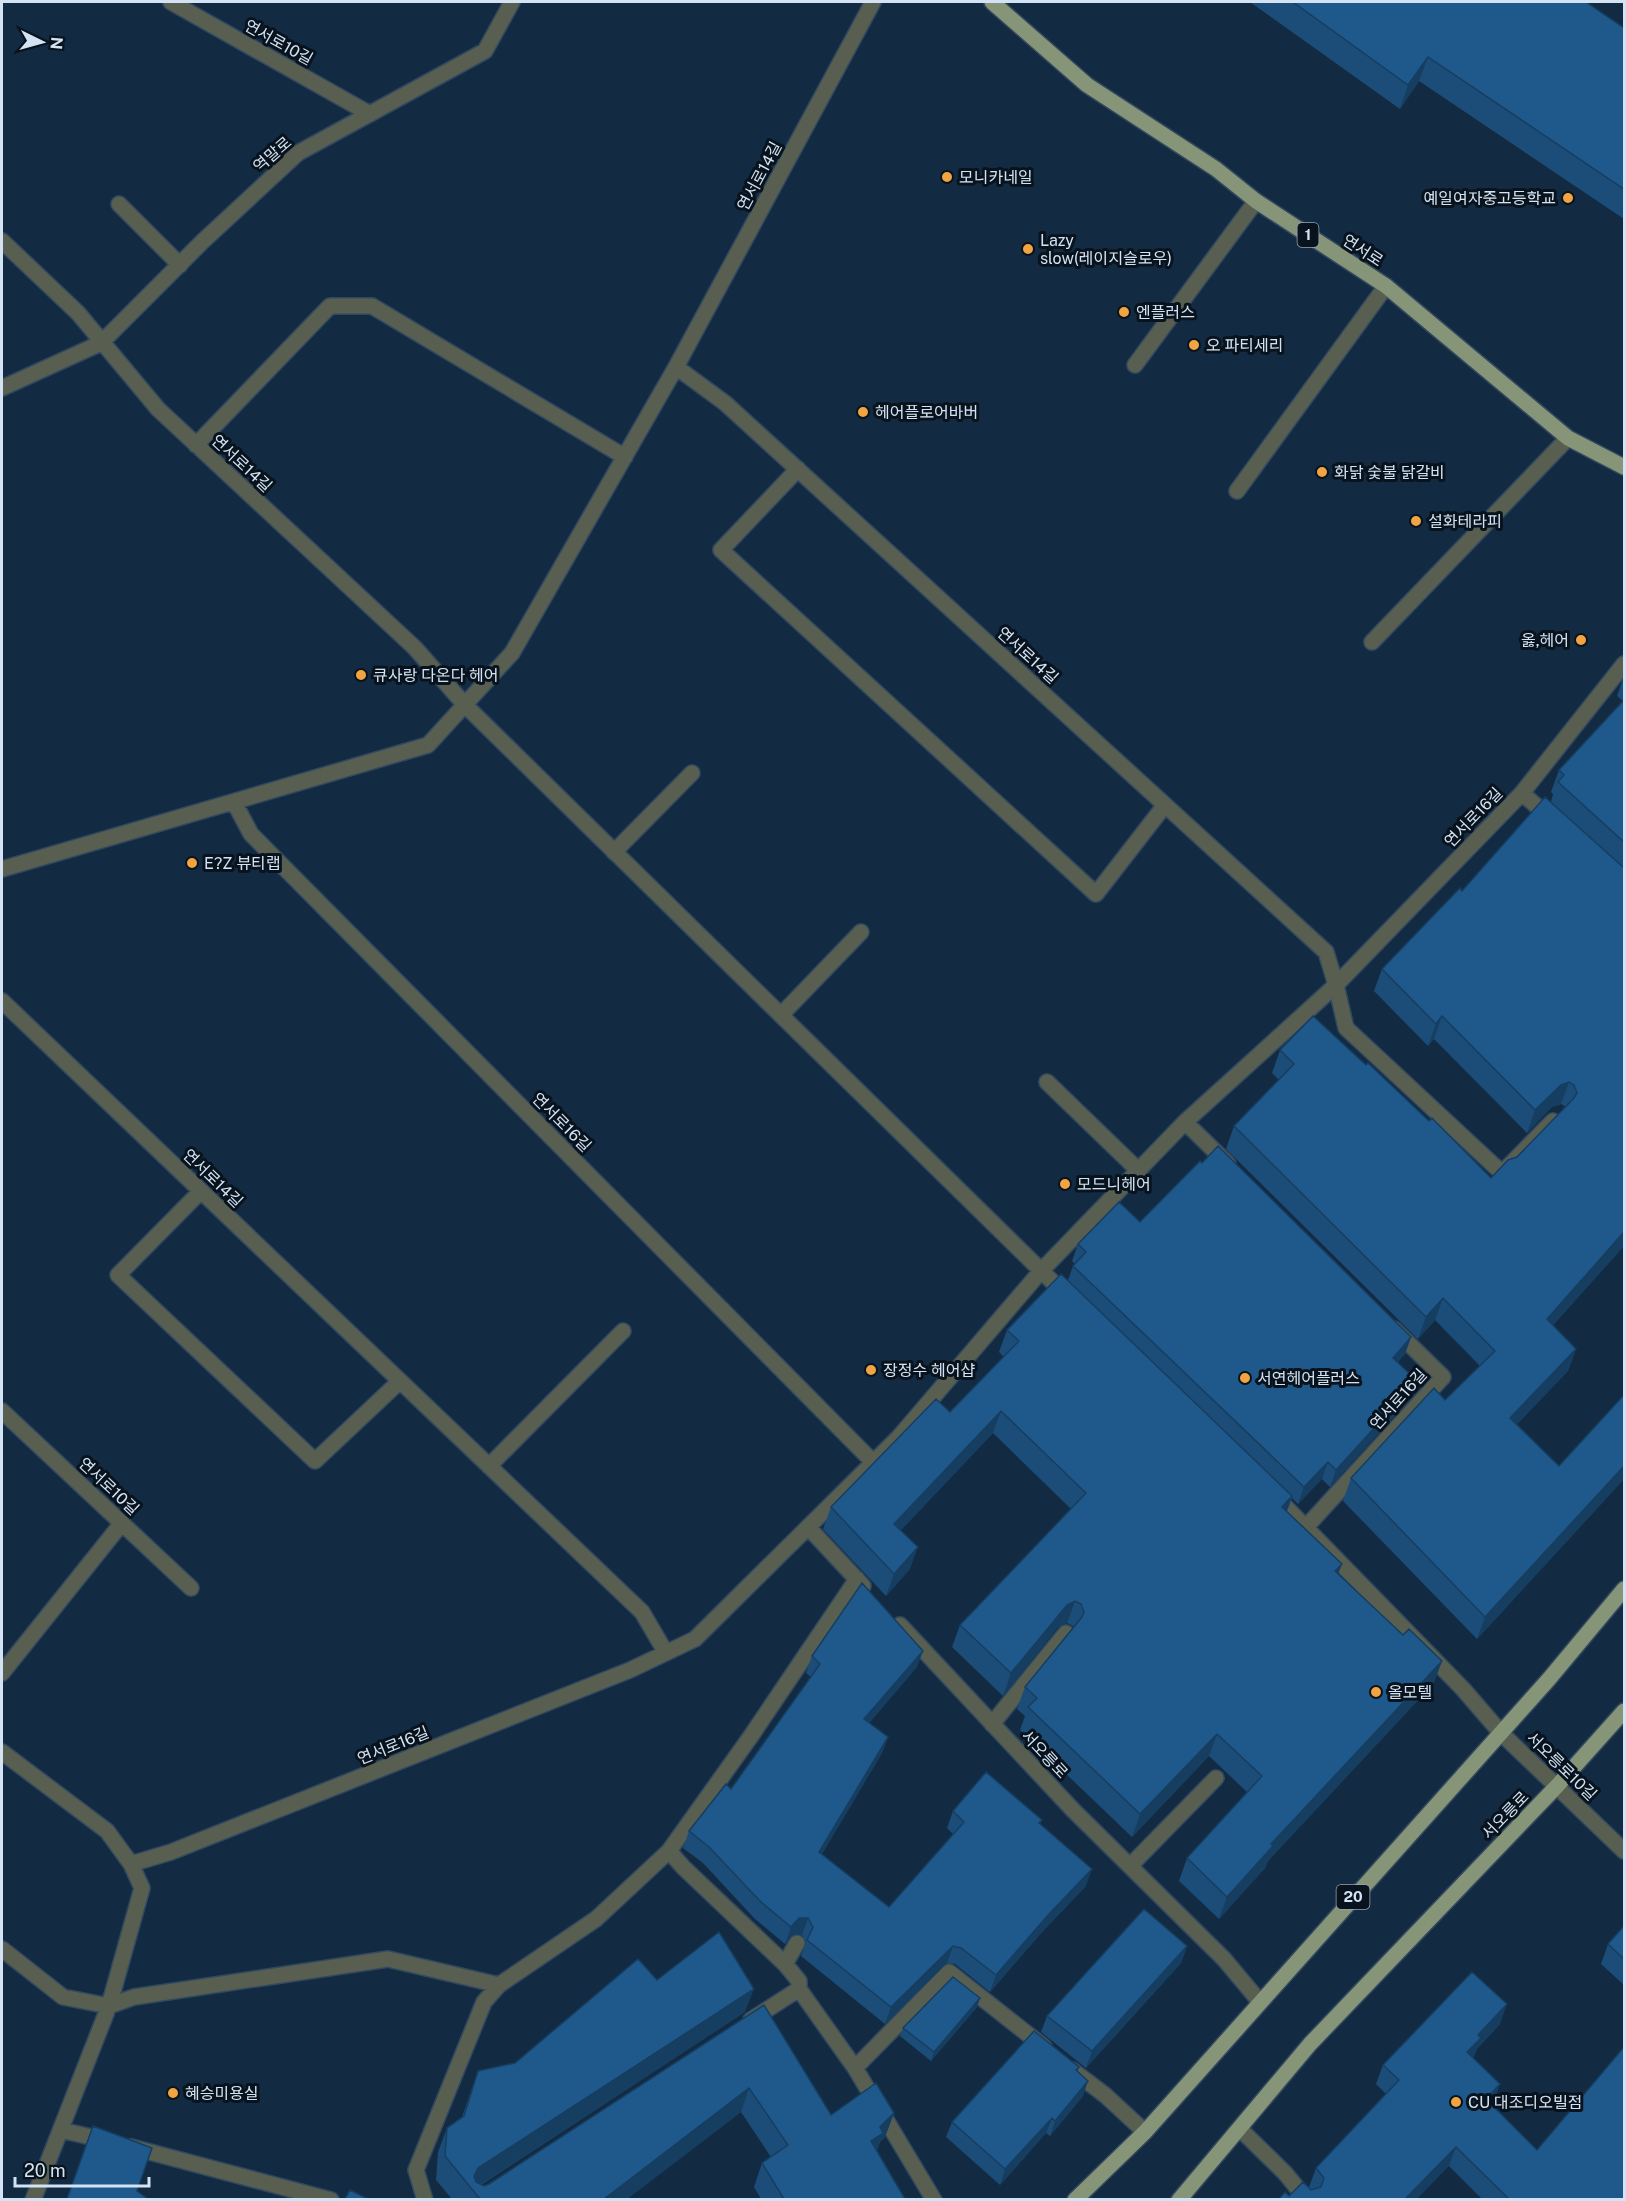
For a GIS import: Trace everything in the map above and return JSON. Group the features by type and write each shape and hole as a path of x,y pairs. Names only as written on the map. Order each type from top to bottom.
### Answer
{"main road":[{"name":"연서로","path":"992,2 1087,85 1216,170 1256,201 1386,286 1568,438 1624,467"},
{"name":"20","path":"1075,2199 1145,2132 1501,1733 1624,1589"},
{"name":"서오릉로","path":"1179,2199 1310,2044 1557,1786 1624,1711"}],"street":[{"name":"역말로","path":"101,343 298,153 485,51 512,2"},
{"name":"연서로14길","path":"2,869 428,746 512,653 676,367 873,2"},
{"name":"연서로10길","path":"178,3 370,114"},
{"path":"1135,365 1256,201"},
{"path":"119,204 180,265"},
{"name":"연서로14길","path":"2,241 78,313 158,410 415,648 465,705"},
{"path":"1237,491 1386,286"},
{"path":"196,445 330,306 372,306 625,457"},
{"path":"2,388 101,343"},
{"name":"연서로14길","path":"676,367 725,404 798,469 1326,952 1335,985"},
{"path":"1372,642 1568,438"},
{"path":"798,469 721,550 1096,894 1165,805"},
{"name":"연서로16길","path":"131,1864 182,1848 630,1670 695,1639 899,1437 1041,1271 1185,1122 1335,985 1522,793 1624,664"},
{"path":"465,705 1076,1304"},
{"path":"614,852 692,773"},
{"path":"1522,793 1565,831"},
{"name":"연서로16길","path":"234,802 251,834 873,1462"},
{"path":"781,1015 861,932"},
{"path":"1335,985 1346,1028 1502,1173 1559,1114"},
{"name":"연서로14길","path":"2,1001 489,1466"},
{"path":"1047,1082 1138,1171"},
{"path":"1185,1122 1235,1172"},
{"path":"201,1191 118,1275 315,1461 400,1381"},
{"name":"연서로16길","path":"1307,1526 1443,1377 1384,1319"},
{"path":"623,1330 489,1466 642,1612 666,1653"},
{"name":"연서로10길","path":"2,1411 191,1588"},
{"path":"1264,1485 1307,1526 1463,1689 1501,1733"},
{"path":"2,1673 122,1523"},
{"path":"808,1527 873,1596"},
{"path":"425,2199 416,2170 484,2002 499,1985 596,1919 669,1851 752,1736 857,1579"},
{"name":"서오릉로","path":"888,1613 1073,1810 1224,1959 1260,2001"},
{"path":"992,1724 1066,1633"},
{"name":"서오릉로10길","path":"1501,1733 1624,1851"},
{"path":"2,1752 107,1831 131,1864 142,1888 109,2006 33,2199"},
{"path":"1130,1866 1216,1778"},
{"path":"669,1851 785,1964 799,1981 799,1989 855,2068 934,2199"},
{"path":"785,1964 797,1943"},
{"path":"2,1949 63,1997 109,2006 134,1997 388,1959 499,1985"},
{"path":"855,2068 949,1972 1105,2095 1145,2132"},
{"path":"740,2027 799,1989"},
{"path":"1240,2129 1285,2173 1307,2199"},
{"path":"61,2130 332,2199"}],"building":[{"path":"1293,2 1586,2 1624,28 1624,189 1428,57 1408,85"},
{"path":"1624,700 1624,842 1558,782 1564,775 1559,770"},
{"path":"1545,797 1624,868 1624,1232 1547,1319 1576,1349 1510,1418 1559,1466 1624,1395 1624,1466 1485,1617 1351,1478 1434,1388 1445,1400 1495,1351 1443,1298 1426,1317 1234,1126 1294,1064 1280,1050 1313,1016 1366,1065 1368,1063 1429,1121 1432,1118 1491,1178 1508,1160 1517,1157 1574,1098 1577,1093 1574,1085 1569,1082 1561,1085 1535,1110 1442,1016 1436,1024 1382,969 1460,888 1462,891"},
{"path":"1218,1146 1411,1337 1393,1358 1417,1381 1336,1470 1328,1462 1304,1487 1073,1266 1086,1252 1078,1244 1119,1202 1140,1222 1200,1161 1202,1163"},
{"path":"1061,1274 1292,1496 1282,1507 1342,1564 1335,1571 1403,1635 1409,1629 1442,1661 1271,1844 1273,1846 1227,1897 1187,1858 1262,1776 1217,1734 1140,1814 1028,1707 1037,1698 1025,1687 1082,1617 1084,1612 1081,1604 1075,1601 1067,1605 1011,1673 960,1625 1086,1493 1001,1411 894,1524 918,1547 894,1574 831,1507 936,1399 950,1412 1019,1341 1007,1330"},
{"path":"862,1583 923,1651 864,1719 888,1737 819,1852 889,1907 964,1822 953,1811 986,1772 1042,1820 1039,1823 1092,1869 996,1975 961,1948 953,1946 891,2007 807,1940 813,1927 808,1918 799,1918 791,1927 761,1902 709,1847 689,1831 726,1784 731,1789 820,1664 812,1656"},
{"path":"1144,1909 1187,1946 1092,2051 1047,2016"},
{"path":"1624,1926 1624,1959 1608,1944"},
{"path":"719,1932 754,1989 478,2168 474,2176 476,2182 484,2186 489,2184 764,2005 831,2115 876,2083 894,2113 880,2127 883,2133 871,2141 905,2199 784,2199 762,2163 788,2145 749,2088 604,2199 480,2199 445,2156 447,2128 464,2116 478,2071 515,2063 638,1959 657,1980"},
{"path":"1472,1972 1507,2004 1478,2035 1481,2038 1467,2052 1500,2084 1486,2099 1537,2150 1624,2047 1624,2199 1509,2199 1456,2147 1405,2199 1279,2199 1285,2192 1289,2196 1303,2182 1311,2190 1321,2187 1324,2178 1316,2168 1399,2080 1383,2065"},
{"path":"953,1977 980,1998 934,2052 903,2028"},
{"path":"1034,2031 1079,2067 1076,2070 1088,2081 1055,2121 1052,2118 1005,2169 952,2122"},
{"path":"93,2126 152,2148 137,2191 148,2199 67,2199"},
{"path":"350,2190 368,2199 345,2199"}],"place":[{"name":"모니카네일","path":"947,177"},
{"name":"예일여자중고등학교","path":"1568,198"},
{"name":"Lazy slow(레이지슬로우)","path":"1028,249"},
{"name":"엔플러스","path":"1124,312"},
{"name":"오 파티세리","path":"1194,345"},
{"name":"헤어플로어바버","path":"863,412"},
{"name":"화닭 숯불 닭갈비","path":"1322,472"},
{"name":"설화테라피","path":"1416,521"},
{"name":"옳,헤어","path":"1581,640"},
{"name":"큐사랑 다온다 헤어","path":"361,675"},
{"name":"E?Z 뷰티랩","path":"192,863"},
{"name":"모드니헤어","path":"1065,1184"},
{"name":"장정수 헤어샵","path":"871,1370"},
{"name":"서연헤어플러스","path":"1245,1378"},
{"name":"올모텔","path":"1376,1692"},
{"name":"혜승미용실","path":"173,2093"},
{"name":"CU 대조디오빌점","path":"1456,2102"}]}
